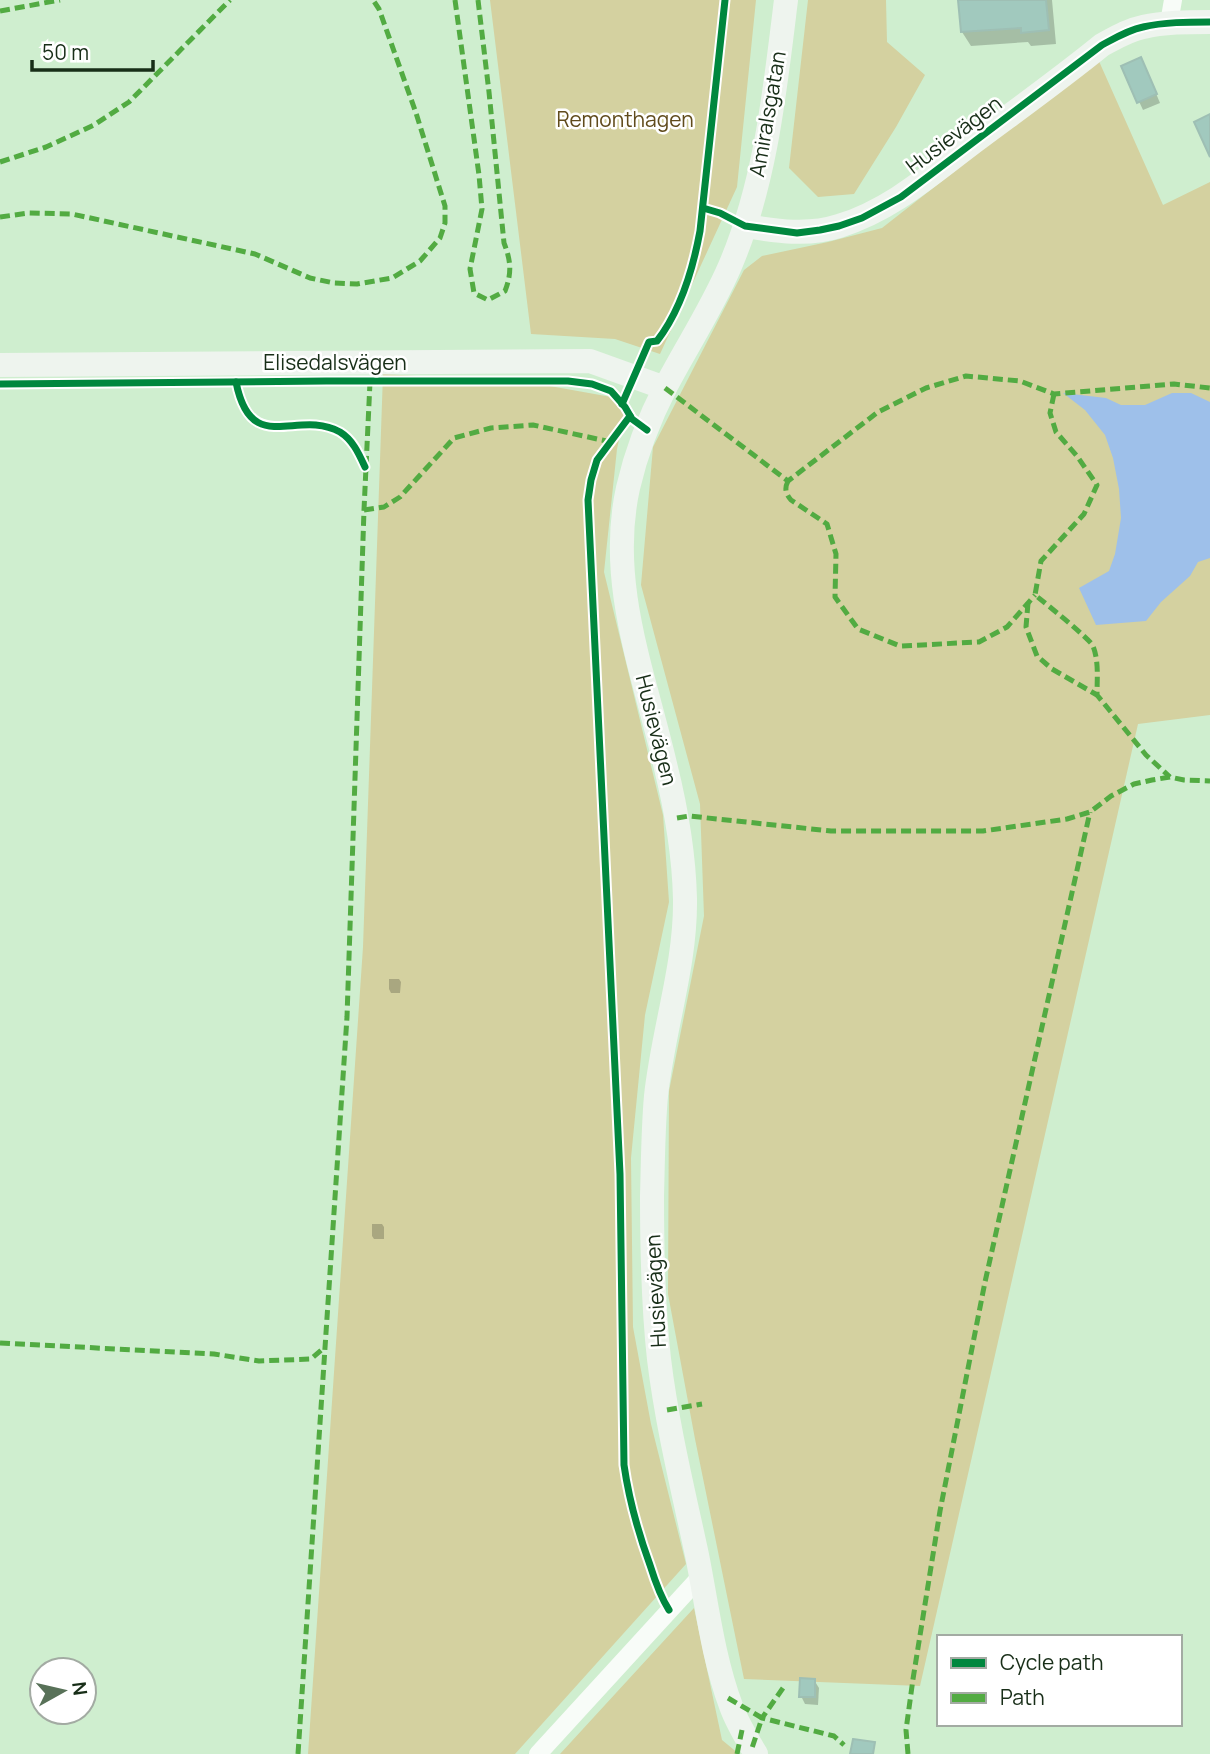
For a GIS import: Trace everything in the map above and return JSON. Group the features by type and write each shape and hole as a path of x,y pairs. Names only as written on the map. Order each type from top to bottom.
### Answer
{"street":[{"name":"Amiralsgatan","path":"745,226 766,137 786,0"},
{"name":"Husievägen","path":"756,1754 731,1707 712,1636 667,1410 654,1308 653,1152 656,1095 683,942 685,899 677,818 629,625 622,581 622,524 628,486 665,388 704,320 730,266 745,226 797,233 839,226 870,214 901,197 1102,46 1122,34 1143,27 1171,12 1210,22"},
{"name":"Elisedalsvägen","path":"0,365 590,361 665,388"},
{"path":"538,1754 701,1576"}],"green space":[{"name":"Remonthagen","path":"490,0 756,0 737,187 660,354 615,339 531,334"},
{"path":"808,0 886,0 887,42 925,75 854,194 818,197 789,168"},
{"path":"1098,59 1163,205 1210,182 1210,715 1138,724 920,1686 744,1679 668,1294 669,1091 704,916 700,804 641,585 653,447 744,270 762,256 882,228"},
{"path":"383,374 533,383 628,400 617,449 604,572 663,815 669,902 645,1015 631,1158 633,1327 651,1424 686,1564 515,1754 308,1754 363,947"},
{"path":"694,1608 722,1740 739,1754 560,1754"}],"water":[{"path":"1063,393 1106,398 1121,405 1145,405 1172,393 1191,393 1210,402 1210,558 1198,562 1190,576 1161,602 1146,621 1096,625 1079,588 1109,571 1121,518 1119,489 1105,435 1085,410"}],"building":[{"path":"958,0 1046,0 1049,30 1021,33 1021,28 961,32"},
{"path":"1141,57 1157,94 1137,103 1121,66"},
{"path":"1210,114 1210,157 1194,122"},
{"path":"800,1678 815,1679 815,1697 799,1697"},
{"path":"853,1739 875,1742 873,1754 850,1754"}],"marked path":[{"path":"0,11 60,0"},
{"path":"0,162 46,147 94,125 129,102 230,0"},
{"path":"0,217 29,213 72,214 255,254 310,278 334,283 357,284 392,278 420,261 440,238 445,223 445,206 416,113 379,9 373,0"},
{"path":"455,0 482,209 470,269 474,293 488,300 505,291 510,267 504,243 478,0"},
{"path":"665,388 788,481 878,412 926,388 966,376 1020,381 1054,394 1174,384 1210,388"},
{"path":"298,1754 347,1017 370,382"},
{"path":"1054,394 1050,413 1056,432 1097,485 1084,514 1041,561 1035,595 1093,646 1097,664 1097,695 1146,755 1170,777"},
{"path":"364,510 384,507 400,497 454,438 491,428 533,425 611,442"},
{"path":"788,481 786,491 791,500 827,524 836,554 835,597 858,629 900,646 979,642 1007,627 1035,595"},
{"path":"1028,603 1026,627 1037,656 1052,669 1097,695"},
{"path":"677,818 689,816 831,831 983,831 1067,819 1090,812 1111,796 1134,784 1152,780 1170,777 1210,781"},
{"path":"908,1754 906,1730 940,1511 985,1282 1090,812"},
{"path":"0,1343 214,1354 259,1361 311,1359 325,1347"},
{"path":"667,1410 702,1404"},
{"path":"783,1688 762,1718 834,1736 844,1745"},
{"path":"728,1698 762,1718 752,1748"},
{"path":"737,1754 742,1730"}],"cycle path":[{"path":"622,404 649,342 657,341 673,316 694,260 700,231 725,0"},
{"path":"703,208 720,213 745,226 797,233 839,226 862,218 901,197 1102,45 1143,27 1168,23 1210,22"},
{"path":"0,384 568,381 592,384 611,391 632,419 647,430"},
{"path":"236,382 243,405 253,418 264,425 324,426 340,432 352,443 365,467"},
{"path":"630,416 597,460 588,500 620,1174 624,1465 642,1540 658,1588 669,1610"}]}
